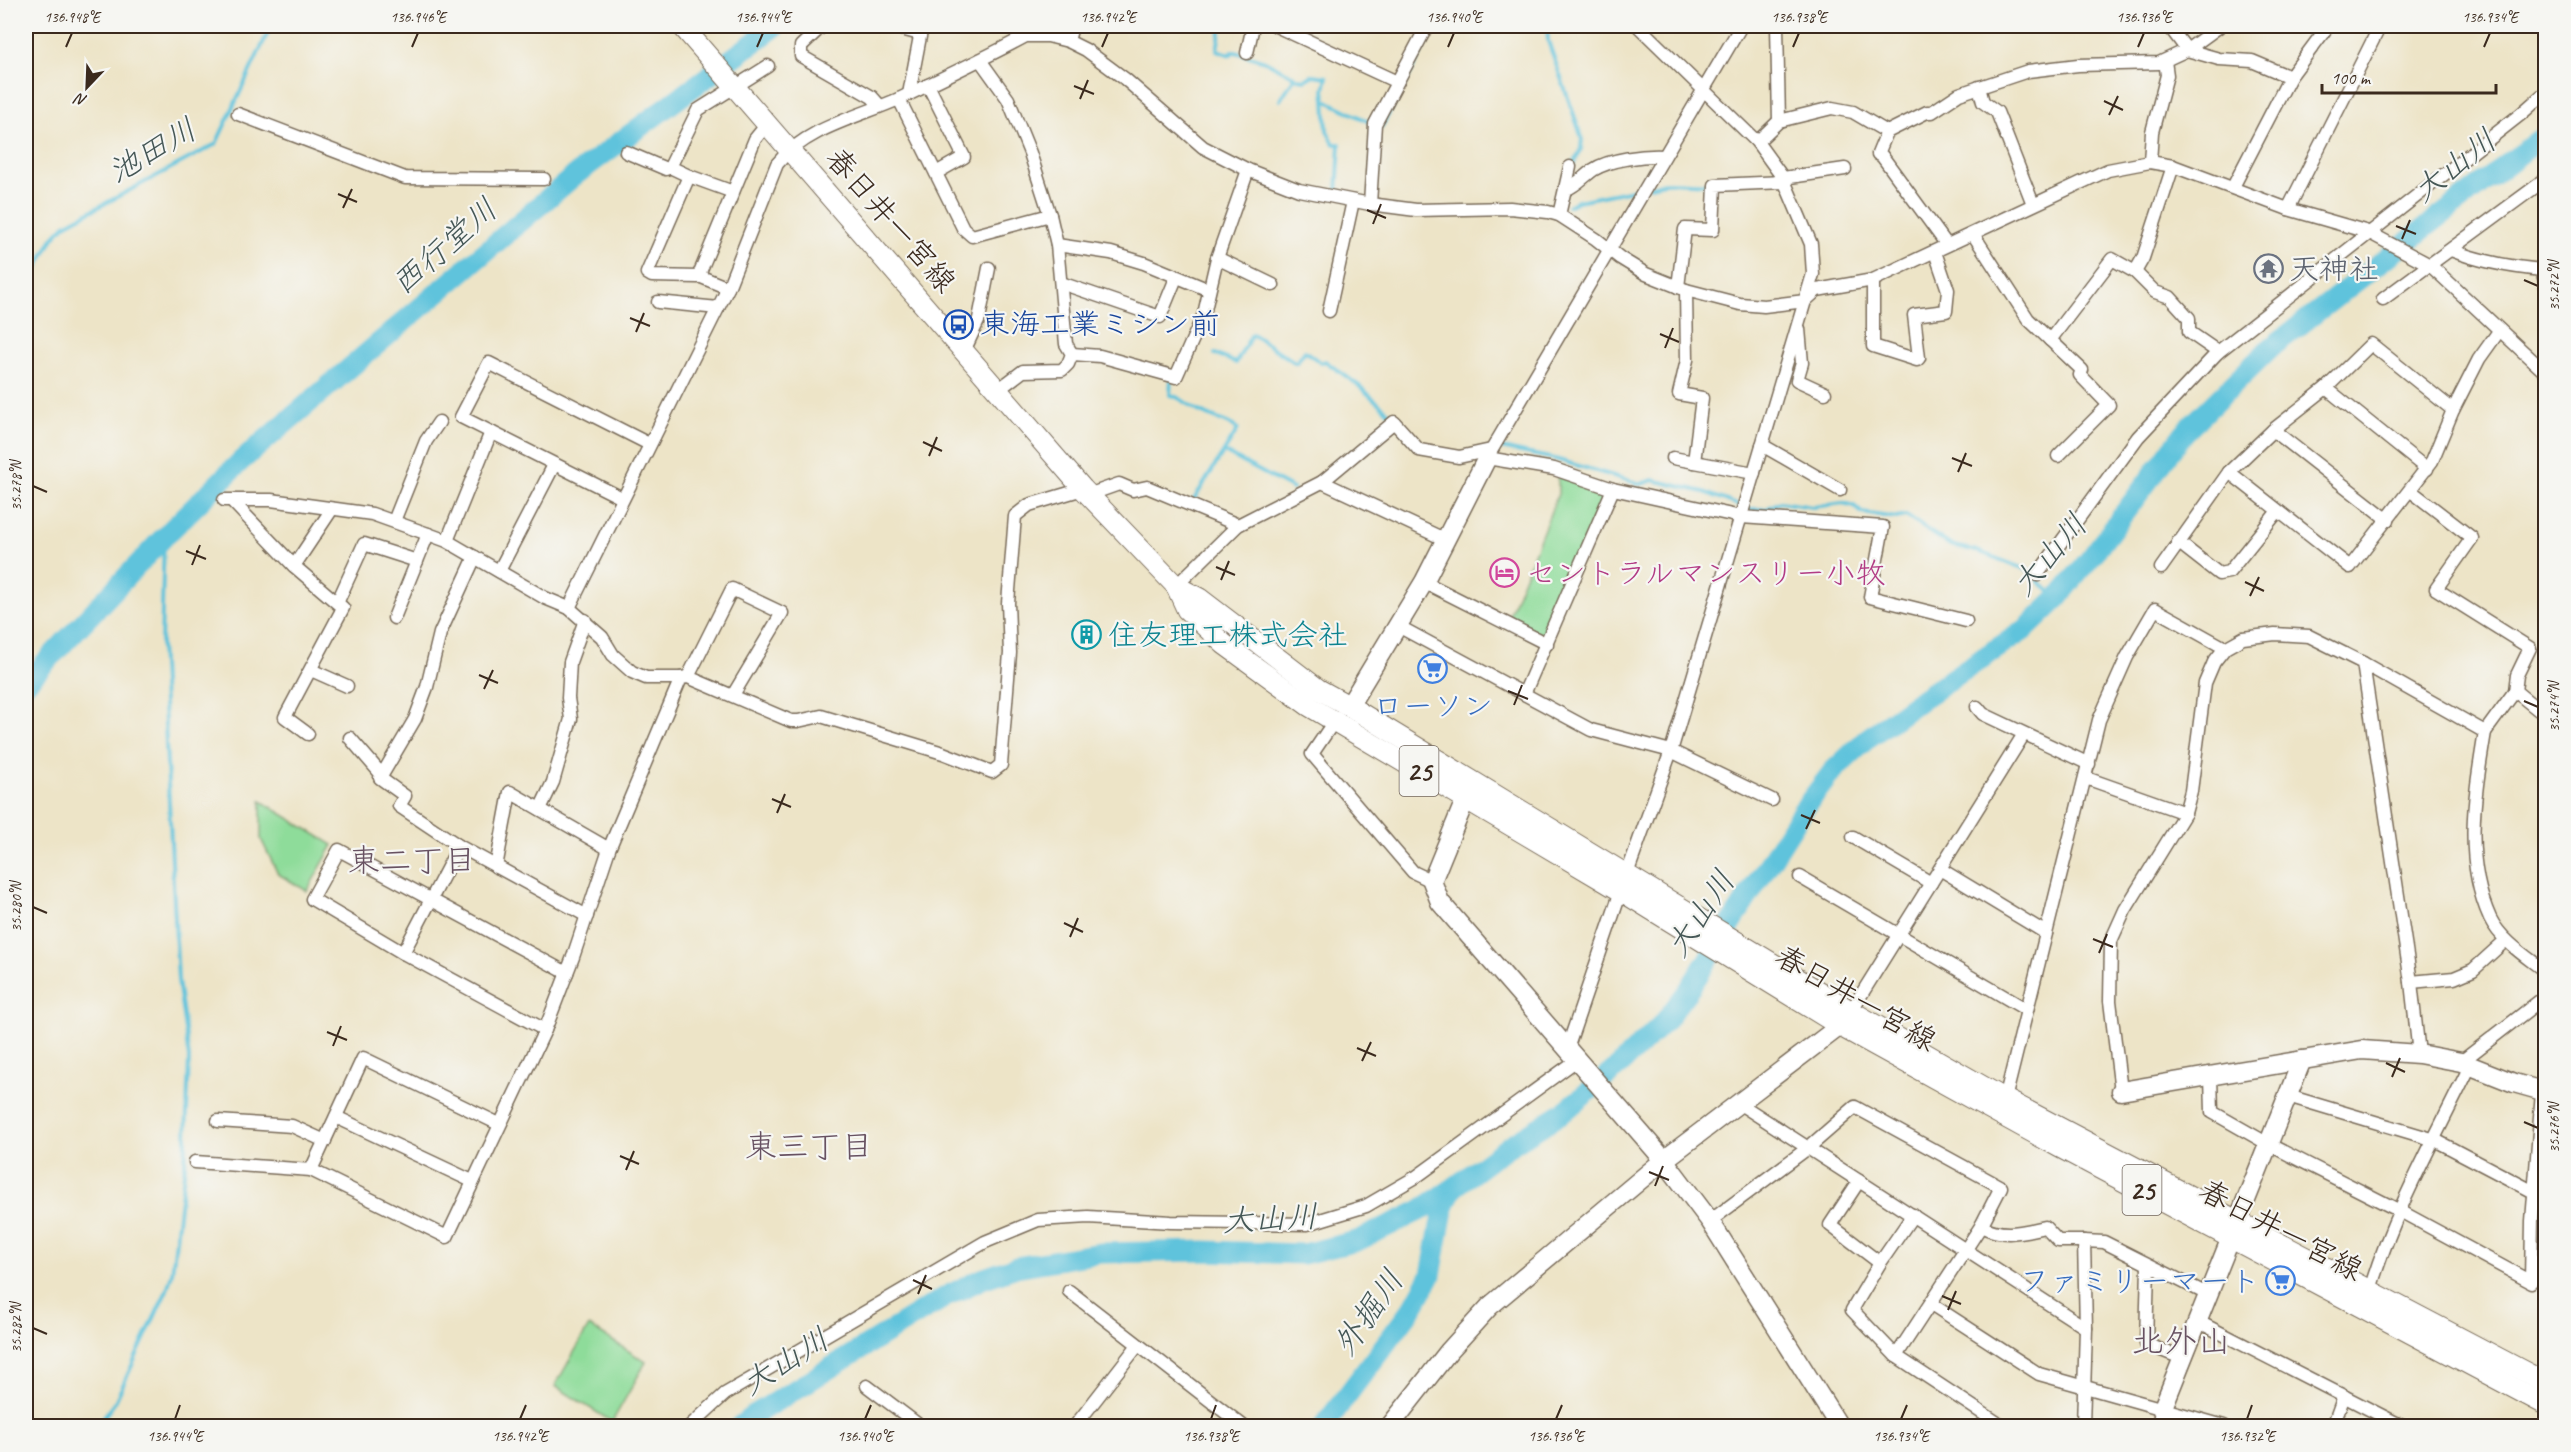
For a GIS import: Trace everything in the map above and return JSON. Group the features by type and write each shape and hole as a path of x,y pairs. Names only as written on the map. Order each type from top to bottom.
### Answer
{"main road":[{"name":"春日井一宮線","path":"682,26 1086,492 1176,586 1199,598 1318,689 1349,706 1624,883 2029,1131 2370,1290 2546,1383"},
{"name":"春日井一宮線","path":"1176,586 1187,610 1224,644 1276,683 1466,798 1624,883"},
{"name":"春日井一宮線","path":"1846,1018 2005,1099 2546,1405"}],"street":[{"path":"822,26 801,46 801,56 872,97 880,106"},
{"path":"890,26 921,30 904,96 936,173 963,228 972,236 1050,215"},
{"path":"1068,41 1072,26"},
{"path":"1247,53 1253,26"},
{"path":"1276,26 1397,82"},
{"path":"1370,204 1375,124 1427,26"},
{"path":"690,1426 725,1394 985,1242 1038,1220 1088,1217 1171,1222 1307,1224 1366,1206 1416,1177 1576,1058 1624,883 1671,752 1813,274 1811,244 1784,180 1757,142 1638,26"},
{"path":"1432,881 1413,872 1312,754 1334,720 1349,706 1424,582 1489,454 1741,26"},
{"path":"1777,26 1779,121"},
{"path":"2169,26 2187,50 2219,59 2252,61 2290,77"},
{"path":"1947,245 1882,156 1878,154 1887,132 1927,112 1932,112 1959,94 2028,71 2078,65 2165,61 2187,50 2220,26"},
{"path":"2233,187 2290,77 2328,26"},
{"path":"2288,209 2380,26"},
{"path":"569,608 728,288 777,164 790,148 837,123 928,85 1026,36 1048,36 1068,41 1086,50 1125,79 1203,147 1248,170 1299,190 1370,204 1416,210 1510,208 1559,215 1646,274 1682,289 1740,304 1764,306 1805,301 1816,290 1873,280 2108,170 2151,162 2173,166 2288,209 2369,232 2430,265 2546,373"},
{"path":"980,60 1008,99 1030,153 1050,215 1057,244 1066,344 1072,354"},
{"path":"2151,162 2152,132 2167,75 2165,61"},
{"path":"670,167 699,110 734,85 768,66"},
{"path":"928,85 964,157 936,173"},
{"path":"1979,87 1983,102 1997,112 2033,204"},
{"path":"2037,575 2138,437 2217,352 2522,114 2546,92"},
{"path":"1757,142 1779,121 1824,110 1843,109 1887,132"},
{"path":"238,114 405,178 544,179"},
{"path":"699,276 755,139 768,123"},
{"path":"626,152 666,169 670,167 733,192"},
{"path":"1565,190 1578,184 1594,169 1617,162 1655,155 1664,156"},
{"path":"2135,272 2143,258 2173,166"},
{"path":"1559,215 1570,167"},
{"path":"1694,462 1702,398 1679,394 1687,360 1682,289 1685,229 1713,230 1715,185 1784,180 1845,169"},
{"path":"1072,354 1100,356 1176,377 1204,314 1217,258 1248,170"},
{"path":"689,176 647,273 652,276 699,276 728,288"},
{"path":"2383,299 2546,179"},
{"path":"1329,311 1353,201"},
{"path":"1973,234 2028,319 2082,370 2080,375 2109,405 2058,456"},
{"path":"1057,244 1111,253 1144,263 1209,290"},
{"path":"2451,250 2472,259 2500,266 2544,269 2546,286"},
{"path":"1873,280 1873,346 1917,360 1919,358 1914,315 1946,310 1948,290 1935,252"},
{"path":"1217,258 1273,285"},
{"path":"2050,340 2112,259 2135,272 2155,292 2170,297 2189,318 2189,332 2217,352"},
{"path":"964,351 979,319 989,268"},
{"path":"1061,283 1160,317 1176,278"},
{"path":"658,302 718,308"},
{"path":"1798,324 1802,363 1797,380 1825,393"},
{"path":"2229,472 2350,567 2427,469 2479,359 2499,331"},
{"path":"2161,568 2229,472 2273,430 2326,388 2371,344 2453,410"},
{"path":"998,390 1023,371 1062,370 1068,364 1072,354"},
{"path":"622,498 461,417 489,363 649,444"},
{"path":"2326,388 2427,469"},
{"path":"394,521 426,441 439,422"},
{"path":"1176,586 1238,525 1322,482 1394,422 1419,450 1459,457 1489,454 1554,470 1613,489 1741,517 1883,527 1870,597 1966,621"},
{"path":"2273,430 2388,520"},
{"path":"447,542 492,432"},
{"path":"1762,445 1840,490"},
{"path":"1673,458 1754,473"},
{"path":"499,571 554,465"},
{"path":"1322,482 1446,540"},
{"path":"308,734 285,717 344,608 294,566 228,501 271,500 372,514 394,521 447,542 544,598 569,608 602,636 613,655 632,672 646,678 685,677 791,721 821,716 943,753 992,772 1001,765 1010,653 1008,603 1016,516 1029,505 1119,484 1133,490 1147,487 1238,525"},
{"path":"1524,694 1613,489"},
{"path":"2411,491 2472,538 2436,589 2530,648 2517,675 2516,692 2485,732 2474,801 2473,861 2490,918 2506,940 2546,972"},
{"path":"294,566 332,508"},
{"path":"2178,542 2219,574 2229,572 2278,511"},
{"path":"394,618 428,534"},
{"path":"338,601 364,544 417,561"},
{"path":"475,557 440,633 427,687 415,719 380,778 405,796 399,806 459,846 587,916"},
{"path":"1424,582 1547,644"},
{"path":"195,1162 311,1170 447,1237 545,1030 609,849 685,677 732,589 782,613 733,695"},
{"path":"2005,1099 2099,720 2127,657 2155,609 2225,648"},
{"path":"540,809 553,782 571,719 568,699 570,663 585,620"},
{"path":"1398,626 1591,730 1671,752 1772,800"},
{"path":"2211,1076 2212,1112 2270,1145 2400,1211 2531,1282 2534,1192 2544,1092 2466,1064 2419,1054 2362,1050 2121,1091 2110,1000 2110,941 2124,910 2185,813 2191,791 2205,683 2214,662 2225,648 2243,638 2275,634 2309,636 2363,663 2485,732"},
{"path":"2363,663 2411,981 2419,1054"},
{"path":"311,670 346,686"},
{"path":"2516,692 2546,716"},
{"path":"1977,707 1983,714 2089,765"},
{"path":"1390,1426 1449,1351 1490,1306 1664,1160 1846,1018 2024,734"},
{"path":"350,738 382,775"},
{"path":"2086,778 2185,813"},
{"path":"496,867 510,792 609,849"},
{"path":"1466,798 1432,881 1440,902 1664,1160 1710,1221 1838,1426"},
{"path":"1854,837 1931,883"},
{"path":"403,953 459,846"},
{"path":"545,1030 403,953 312,899 339,850 567,973"},
{"path":"1940,869 2046,933"},
{"path":"1800,877 2027,1010"},
{"path":"2411,981 2454,978 2473,970 2506,940"},
{"path":"2370,1290 2380,1254 2435,1140 2466,1064 2546,996"},
{"path":"311,1170 363,1058 499,1124"},
{"path":"2160,1418 2302,1060"},
{"path":"2288,1096 2435,1140 2534,1192"},
{"path":"1737,1102 2086,1328"},
{"path":"1710,1221 1808,1148 1855,1107 2001,1187 1981,1226 1896,1356"},
{"path":"336,1117 472,1180"},
{"path":"218,1120 292,1126 324,1141"},
{"path":"1859,1181 1830,1225 1880,1263"},
{"path":"1913,1215 1880,1263 1852,1310 1896,1356 2002,1426"},
{"path":"1981,1226 1995,1234 2045,1227 2058,1241 2104,1242 2209,1295"},
{"path":"2083,1426 2086,1328 2084,1242"},
{"path":"2148,1265 2146,1344 2184,1359"},
{"path":"1069,1291 1243,1426"},
{"path":"1931,1304 2039,1374 2083,1386 2160,1418 2218,1426"},
{"path":"2199,1322 2402,1426"},
{"path":"1075,1426 1138,1345"},
{"path":"867,1386 920,1426"},
{"path":"2333,1426 2344,1396"}],"green space":[{"path":"1558,476 1605,492 1544,637 1507,620 1558,494"},
{"path":"261,801 333,845 307,891 278,874 261,839"},
{"path":"589,1326 646,1362 612,1422 555,1386"}],"waterway":[{"name":"池田川","path":"26,288 53,238 65,225 216,144 271,26"},
{"name":"西行堂川","path":"169,532 241,461 574,176 776,26"},
{"path":"1221,26 1217,50 1231,55 1232,51 1265,61 1299,79 1305,80 1313,75 1327,77 1324,89 1325,100 1381,128 1435,26"},
{"path":"1547,26 1548,41 1582,138 1581,149 1573,165"},
{"path":"1280,100 1295,77"},
{"path":"1325,99 1327,131 1334,144 1340,144 1337,193"},
{"name":"大山川","path":"740,1426 754,1415 947,1296 982,1279 1016,1267 1100,1253 1204,1251 1303,1254 1357,1241 1419,1211 1506,1148 1565,1111 1619,1066 1665,1021 1690,988 1803,810 1832,772 1868,738 2026,629 2058,598 2092,556 2184,433 2268,350 2546,134"},
{"path":"1650,186 1669,182 1713,184"},
{"path":"1568,206 1578,201 1642,188"},
{"path":"1215,354 1236,363 1252,334 1296,363 1305,351 1321,363 1325,361 1358,385 1394,417"},
{"path":"1171,379 1170,395 1238,429 1193,501"},
{"path":"1501,448 1555,459 1641,484 1653,480 1704,492 1748,509 1766,509 1780,502 1813,507 1843,503 1854,506 1862,513 1897,518 1906,516 1950,545 1977,551 2030,571 2058,598"},
{"path":"1224,452 1293,489"},
{"path":"97,1426 115,1402 167,1290 172,1273 185,1165 189,1058 178,980 161,644 164,537 169,532"},
{"name":"西行堂川","path":"26,683 164,537"},
{"name":"外掘川","path":"1324,1426 1414,1306 1431,1275 1443,1210 1452,1189"}],"railway":[{"path":"2545,1426 2541,1285 2546,1162"}],"place":[{"name":"天神社","path":"2268,269"},
{"name":"東海工業ミシン前","path":"959,324"},
{"name":"セントラルマンスリー小牧","path":"1505,573"},
{"name":"住友理工株式会社","path":"1087,635"},
{"name":"ローソン","path":"1433,669"},
{"name":"ファミリーマート","path":"2281,1281"}],"district":[{"name":"東二丁目","path":"412,860"},
{"name":"東三丁目","path":"809,1146"},
{"name":"北外山","path":"2181,1340"}]}
